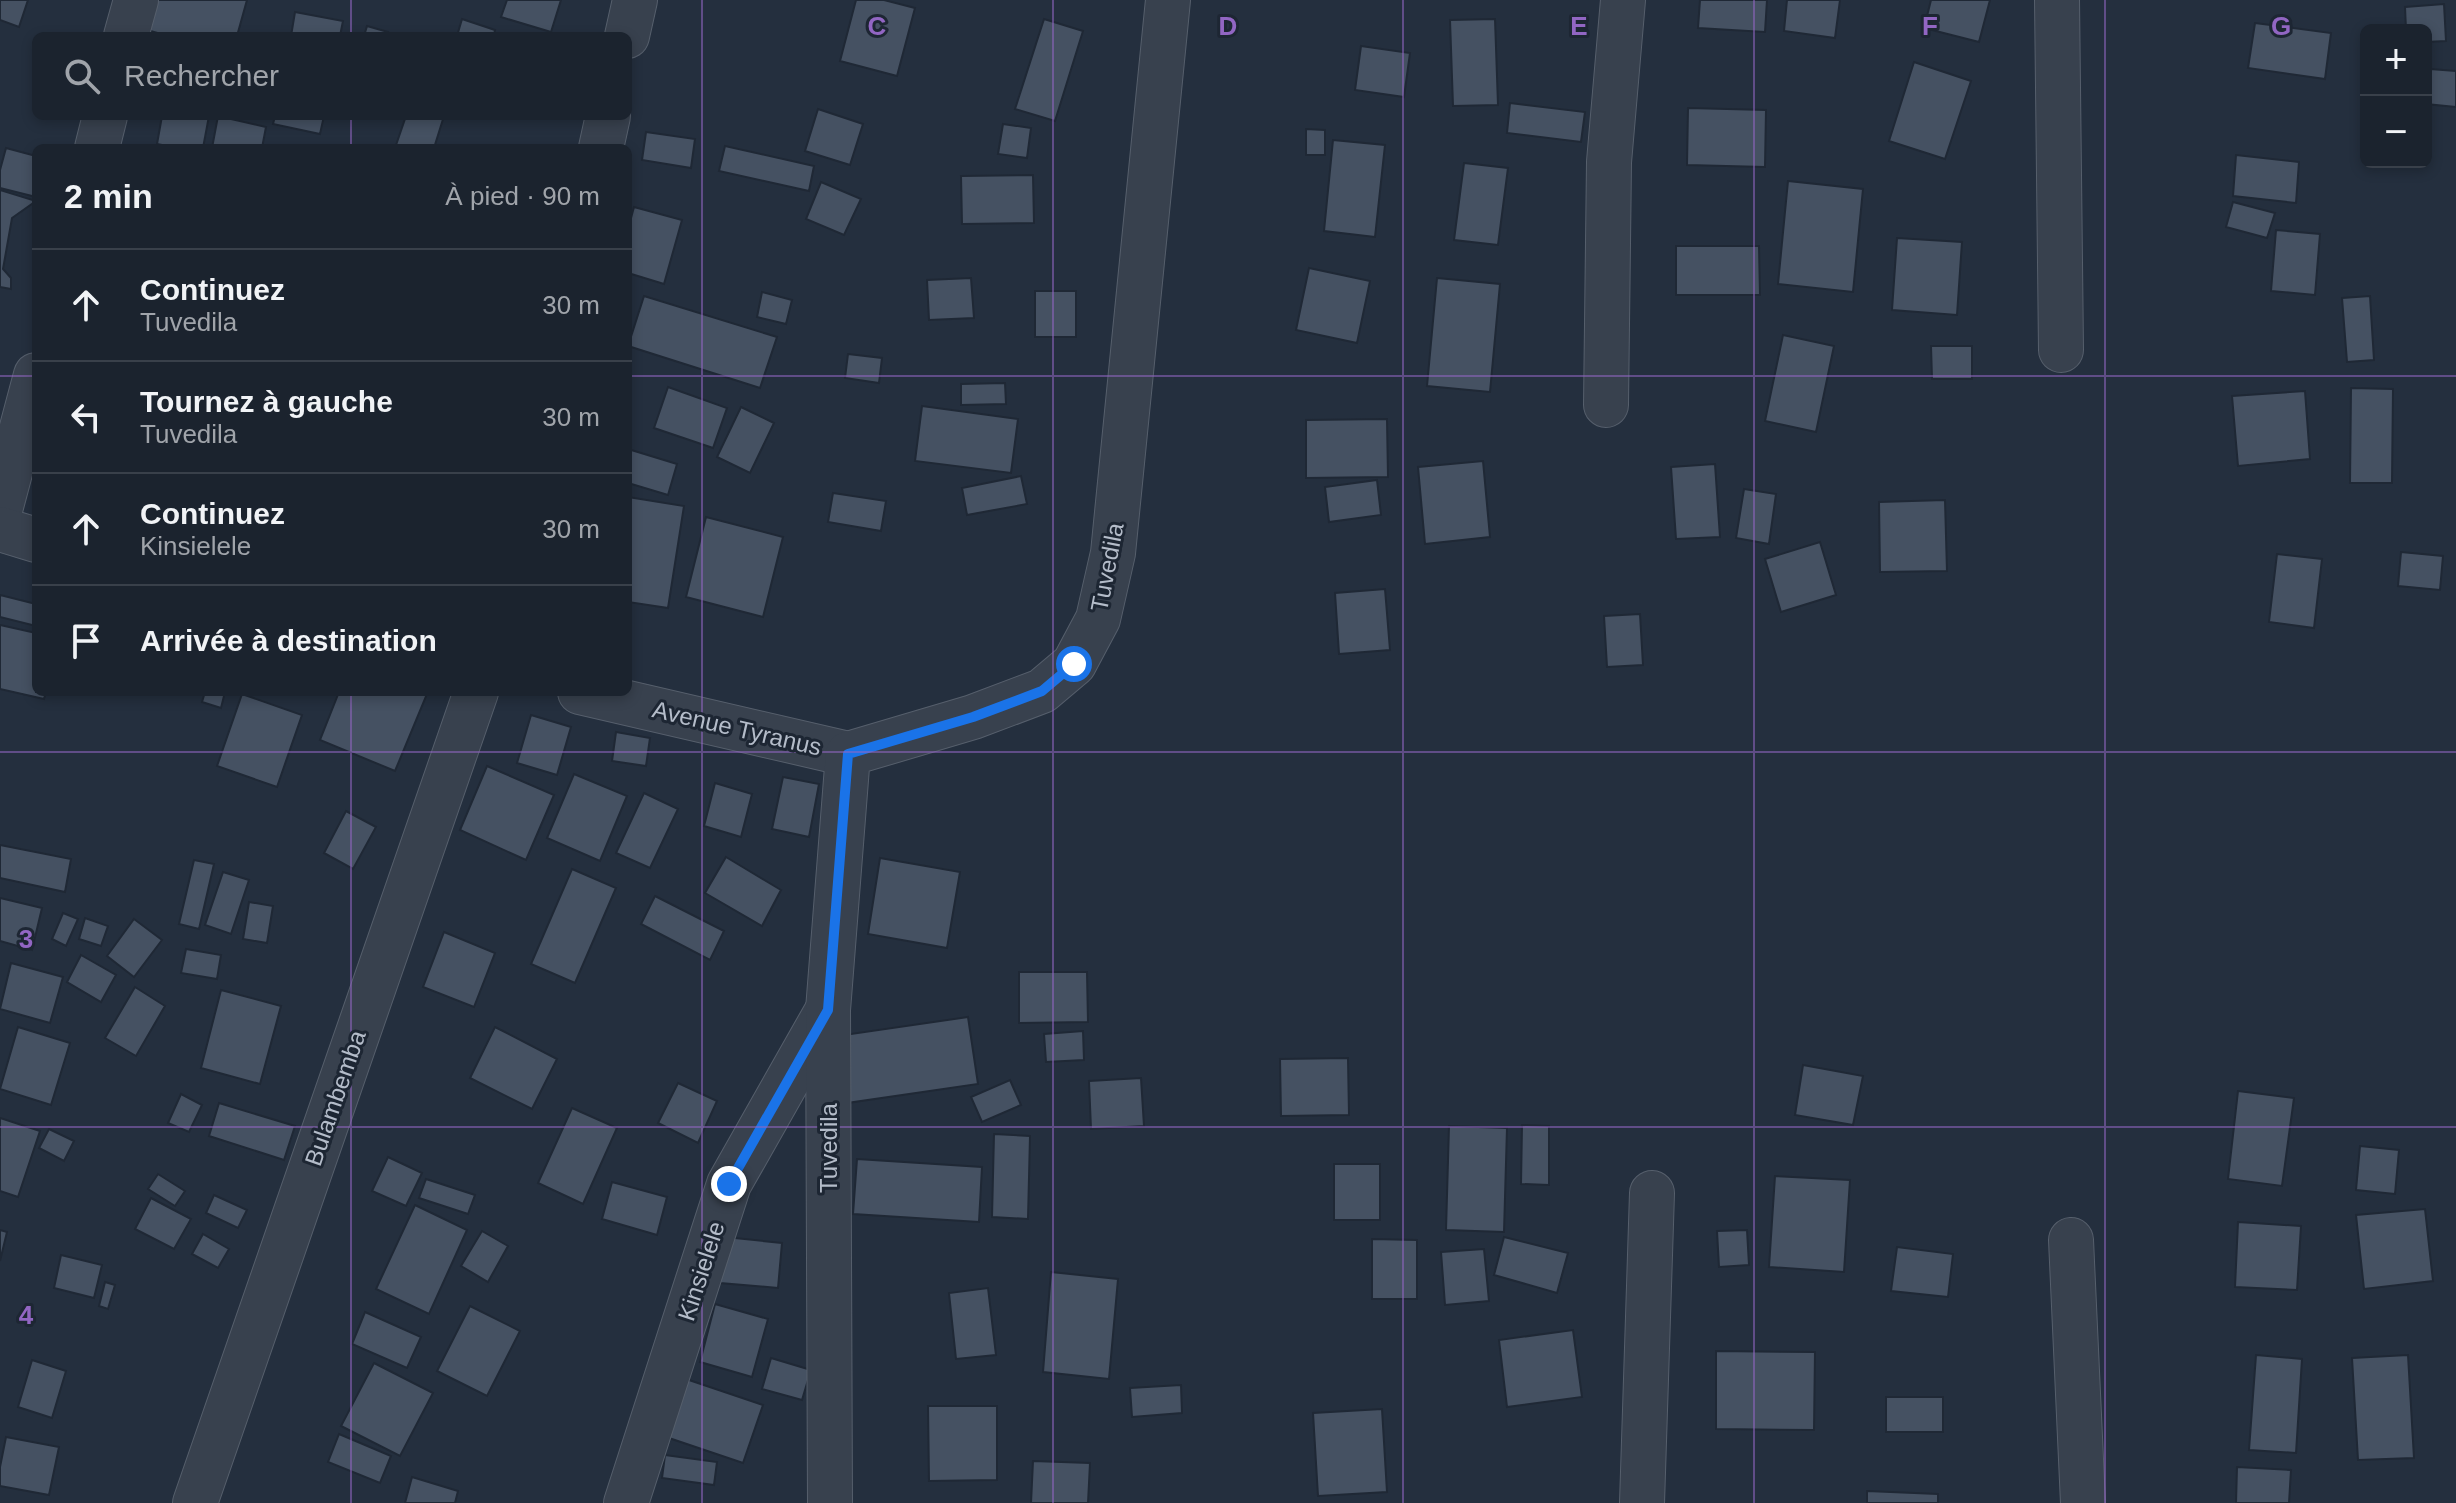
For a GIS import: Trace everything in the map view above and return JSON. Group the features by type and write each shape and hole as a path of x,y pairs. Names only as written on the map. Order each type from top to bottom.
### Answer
{"street":[{"path":"127,32 136,0"},
{"path":"628,32 635,0"},
{"name":"Tuvedila","path":"830,1503 828,1010 848,754 973,717 1042,691 1074,664 1098,619 1113,553 1168,0"},
{"path":"1606,405 1609,162 1623,0"},
{"path":"2057,0 2061,350"},
{"path":"98,144 104,120"},
{"path":"602,144 607,120"},
{"path":"0,510 32,390"},
{"path":"0,529 32,539"},
{"name":"Bulambemba","path":"195,1503 475,696"},
{"name":"Avenue Tyranus","path":"597,696 848,754"},
{"name":"Kinsielele","path":"626,1503 729,1184 828,1010"},
{"path":"1642,1503 1652,1193"},
{"path":"2071,1240 2083,1503"}],"building":[{"path":"0,0 28,0 19,27 0,20"},
{"path":"155,0 247,0 238,32 147,30"},
{"path":"507,0 561,0 551,32 501,17"},
{"path":"856,0 884,0 915,8 897,76 840,61"},
{"path":"1700,0 1767,0 1765,32 1698,28"},
{"path":"1787,0 1840,0 1835,38 1784,31"},
{"path":"1931,0 1990,0 1979,42 1924,28"},
{"path":"2444,4 2446,41 2432,42 2432,24 2406,24 2405,7"},
{"path":"295,12 343,21 341,32 292,32"},
{"path":"462,19 495,30 495,32 458,32"},
{"path":"1044,19 1083,31 1055,121 1015,109"},
{"path":"1495,19 1498,105 1453,106 1450,20"},
{"path":"2255,23 2331,33 2325,79 2248,68"},
{"path":"367,26 388,32 365,32"},
{"path":"1361,46 1410,53 1404,97 1355,90"},
{"path":"1914,62 1971,81 1945,159 1889,141"},
{"path":"2432,69 2456,71 2456,107 2432,105"},
{"path":"1510,103 1585,112 1581,142 1507,133"},
{"path":"1688,108 1766,110 1765,167 1687,165"},
{"path":"818,109 863,124 850,165 805,151"},
{"path":"161,120 208,120 204,144 157,144"},
{"path":"217,120 235,120 266,127 263,144 213,144"},
{"path":"274,120 323,120 320,134 273,124"},
{"path":"405,120 443,120 435,144 396,144"},
{"path":"1003,124 1031,128 1027,158 998,154"},
{"path":"1306,129 1325,130 1325,155 1306,155"},
{"path":"646,132 695,139 691,168 642,160"},
{"path":"1333,140 1385,145 1375,237 1324,231"},
{"path":"725,146 814,166 809,191 719,171"},
{"path":"6,148 32,155 32,196 0,188 0,170"},
{"path":"2236,155 2299,162 2296,203 2233,196"},
{"path":"1464,163 1508,168 1498,245 1454,240"},
{"path":"1033,175 1034,223 962,224 961,176"},
{"path":"1788,181 1863,189 1853,292 1778,284"},
{"path":"821,182 861,199 844,235 806,219"},
{"path":"0,190 32,200 32,204 12,218 3,269 11,278 11,289 0,287"},
{"path":"2233,202 2275,213 2267,238 2226,227"},
{"path":"634,207 682,220 664,284 632,274"},
{"path":"2276,230 2320,234 2315,295 2271,291"},
{"path":"1897,238 1962,242 1957,315 1892,310"},
{"path":"1676,246 1759,246 1760,295 1676,295"},
{"path":"1309,268 1370,281 1357,343 1296,330"},
{"path":"971,278 974,318 929,320 927,280"},
{"path":"1437,278 1500,284 1490,392 1427,386"},
{"path":"1035,291 1076,291 1076,337 1035,337"},
{"path":"762,292 792,300 786,324 757,317"},
{"path":"644,296 777,337 760,388 632,347 632,334"},
{"path":"2370,296 2374,360 2347,362 2342,298"},
{"path":"1783,335 1834,346 1816,432 1765,421"},
{"path":"1931,346 1972,346 1972,379 1932,379"},
{"path":"848,354 882,358 879,383 845,378"},
{"path":"1005,383 1006,404 961,405 961,384"},
{"path":"668,387 727,408 713,448 654,428"},
{"path":"2351,388 2393,389 2392,483 2350,483"},
{"path":"2305,391 2310,459 2238,466 2232,396"},
{"path":"922,406 1018,419 1011,473 915,461"},
{"path":"741,407 774,423 750,473 717,457"},
{"path":"1387,419 1388,477 1306,478 1306,420"},
{"path":"632,450 677,464 668,495 632,484"},
{"path":"1483,461 1490,537 1425,544 1418,467"},
{"path":"1715,464 1720,537 1676,539 1671,467"},
{"path":"1021,476 1027,504 967,515 962,488"},
{"path":"1377,480 1381,515 1329,522 1325,487"},
{"path":"1744,489 1776,494 1769,544 1736,538"},
{"path":"833,493 886,501 881,531 828,522"},
{"path":"632,498 684,506 668,608 632,603"},
{"path":"1945,500 1947,571 1880,572 1879,502"},
{"path":"706,517 783,537 763,617 686,597"},
{"path":"1820,542 1836,595 1781,612 1765,559"},
{"path":"2401,552 2443,556 2440,590 2398,586"},
{"path":"2277,554 2322,559 2314,628 2269,622"},
{"path":"1385,589 1390,650 1339,654 1335,593"},
{"path":"0,595 32,603 32,625 0,617"},
{"path":"1640,614 1643,665 1607,667 1604,616"},
{"path":"0,625 32,632 32,696 45,696 44,699 0,689"},
{"path":"204,696 224,696 221,708 202,702"},
{"path":"241,696 302,715 277,787 217,766"},
{"path":"337,696 426,696 395,771 320,740"},
{"path":"531,715 571,727 557,775 517,763"},
{"path":"616,732 650,738 646,766 612,761"},
{"path":"487,766 554,795 526,860 460,830"},
{"path":"574,774 627,796 600,861 547,838"},
{"path":"783,777 819,784 809,837 772,829"},
{"path":"715,783 752,794 741,837 704,826"},
{"path":"644,793 678,809 650,868 616,853"},
{"path":"346,811 376,827 353,869 324,853"},
{"path":"0,845 71,859 65,892 0,878"},
{"path":"726,857 781,890 762,926 705,893"},
{"path":"880,858 960,872 947,948 868,934"},
{"path":"194,860 214,864 199,929 179,924"},
{"path":"572,869 616,888 575,983 531,964"},
{"path":"223,872 249,880 231,934 205,925"},
{"path":"655,896 724,931 710,960 641,924"},
{"path":"0,898 42,908 32,950 0,941"},
{"path":"249,902 273,906 267,943 243,939"},
{"path":"63,913 78,919 66,946 52,939"},
{"path":"85,918 108,926 101,946 79,939"},
{"path":"134,919 162,940 134,977 107,956"},
{"path":"444,932 495,953 474,1007 423,987"},
{"path":"186,949 221,955 217,979 181,973"},
{"path":"81,955 116,975 101,1002 67,982"},
{"path":"11,963 63,977 50,1023 0,1009"},
{"path":"1019,972 1087,972 1088,1022 1019,1023"},
{"path":"135,987 165,1006 136,1056 105,1038"},
{"path":"221,990 281,1006 260,1084 201,1068"},
{"path":"968,1017 978,1084 847,1103 837,1036"},
{"path":"18,1027 70,1043 51,1105 0,1089"},
{"path":"495,1027 557,1059 532,1109 470,1078"},
{"path":"1083,1031 1084,1060 1046,1062 1044,1034"},
{"path":"1348,1058 1349,1115 1281,1116 1280,1059"},
{"path":"1803,1065 1863,1076 1853,1125 1795,1115"},
{"path":"1141,1078 1144,1126 1091,1129 1089,1081"},
{"path":"1010,1080 1021,1105 982,1122 971,1097"},
{"path":"678,1083 717,1101 698,1143 658,1123"},
{"path":"2238,1091 2294,1098 2282,1186 2228,1179"},
{"path":"181,1094 202,1105 189,1132 168,1123"},
{"path":"219,1103 295,1126 284,1160 209,1136"},
{"path":"572,1108 617,1128 583,1204 538,1183"},
{"path":"0,1118 40,1131 18,1197 0,1191"},
{"path":"1522,1125 1549,1126 1549,1185 1521,1184"},
{"path":"1449,1126 1507,1128 1504,1232 1446,1230"},
{"path":"49,1129 74,1141 64,1161 39,1148"},
{"path":"994,1134 1030,1136 1028,1219 992,1217"},
{"path":"2360,1146 2399,1150 2395,1194 2356,1190"},
{"path":"388,1157 422,1173 406,1206 372,1191"},
{"path":"857,1159 982,1167 979,1222 853,1214"},
{"path":"1334,1164 1380,1164 1380,1220 1334,1220"},
{"path":"158,1174 185,1191 175,1206 148,1189"},
{"path":"1775,1176 1850,1180 1844,1272 1769,1267"},
{"path":"426,1179 475,1195 468,1214 419,1198"},
{"path":"612,1182 667,1197 657,1235 602,1219"},
{"path":"214,1195 247,1210 238,1228 206,1213"},
{"path":"151,1198 191,1219 174,1249 135,1229"},
{"path":"415,1205 467,1230 429,1314 376,1289"},
{"path":"2425,1209 2433,1281 2364,1289 2356,1215"},
{"path":"2238,1222 2301,1226 2297,1290 2235,1287"},
{"path":"0,1230 7,1232 0,1261"},
{"path":"1747,1230 1749,1265 1719,1267 1717,1231"},
{"path":"482,1231 508,1246 488,1282 461,1266"},
{"path":"203,1234 229,1249 218,1268 192,1254"},
{"path":"725,1237 782,1243 778,1288 720,1283"},
{"path":"1504,1237 1568,1253 1557,1293 1494,1275"},
{"path":"1372,1239 1417,1240 1417,1299 1372,1299"},
{"path":"1897,1247 1953,1254 1948,1297 1891,1291"},
{"path":"1484,1249 1489,1301 1445,1305 1441,1252"},
{"path":"61,1255 102,1265 94,1298 54,1288"},
{"path":"1051,1272 1118,1279 1109,1379 1043,1372"},
{"path":"105,1282 115,1285 108,1309 99,1306"},
{"path":"988,1288 996,1355 956,1359 949,1293"},
{"path":"715,1304 768,1319 752,1377 700,1362"},
{"path":"470,1306 520,1331 487,1396 437,1371"},
{"path":"365,1312 421,1337 407,1368 352,1344"},
{"path":"1573,1330 1582,1397 1507,1407 1499,1340"},
{"path":"1716,1351 1815,1352 1814,1430 1716,1429"},
{"path":"2256,1355 2302,1359 2296,1453 2249,1450"},
{"path":"2408,1355 2414,1458 2358,1460 2352,1358"},
{"path":"771,1358 811,1370 802,1400 762,1389"},
{"path":"32,1360 66,1371 52,1418 18,1407"},
{"path":"374,1363 433,1393 400,1456 341,1426"},
{"path":"686,1379 763,1405 743,1463 666,1437"},
{"path":"1181,1385 1182,1413 1132,1417 1130,1388"},
{"path":"1886,1397 1943,1397 1943,1432 1886,1432"},
{"path":"928,1406 997,1406 997,1480 929,1481"},
{"path":"1382,1409 1387,1492 1318,1496 1313,1413"},
{"path":"339,1434 391,1456 380,1483 328,1462"},
{"path":"6,1437 59,1447 49,1495 0,1486"},
{"path":"665,1455 717,1462 714,1485 662,1478"},
{"path":"1033,1461 1090,1463 1088,1503 1031,1503"},
{"path":"2237,1467 2291,1470 2289,1503 2236,1503"},
{"path":"412,1477 458,1491 455,1503 405,1503"},
{"path":"1867,1491 1938,1494 1938,1503 1867,1503"}],"route":[{"path":"729,1184 828,1010 848,754 973,717 1042,691 1074,664"}]}
